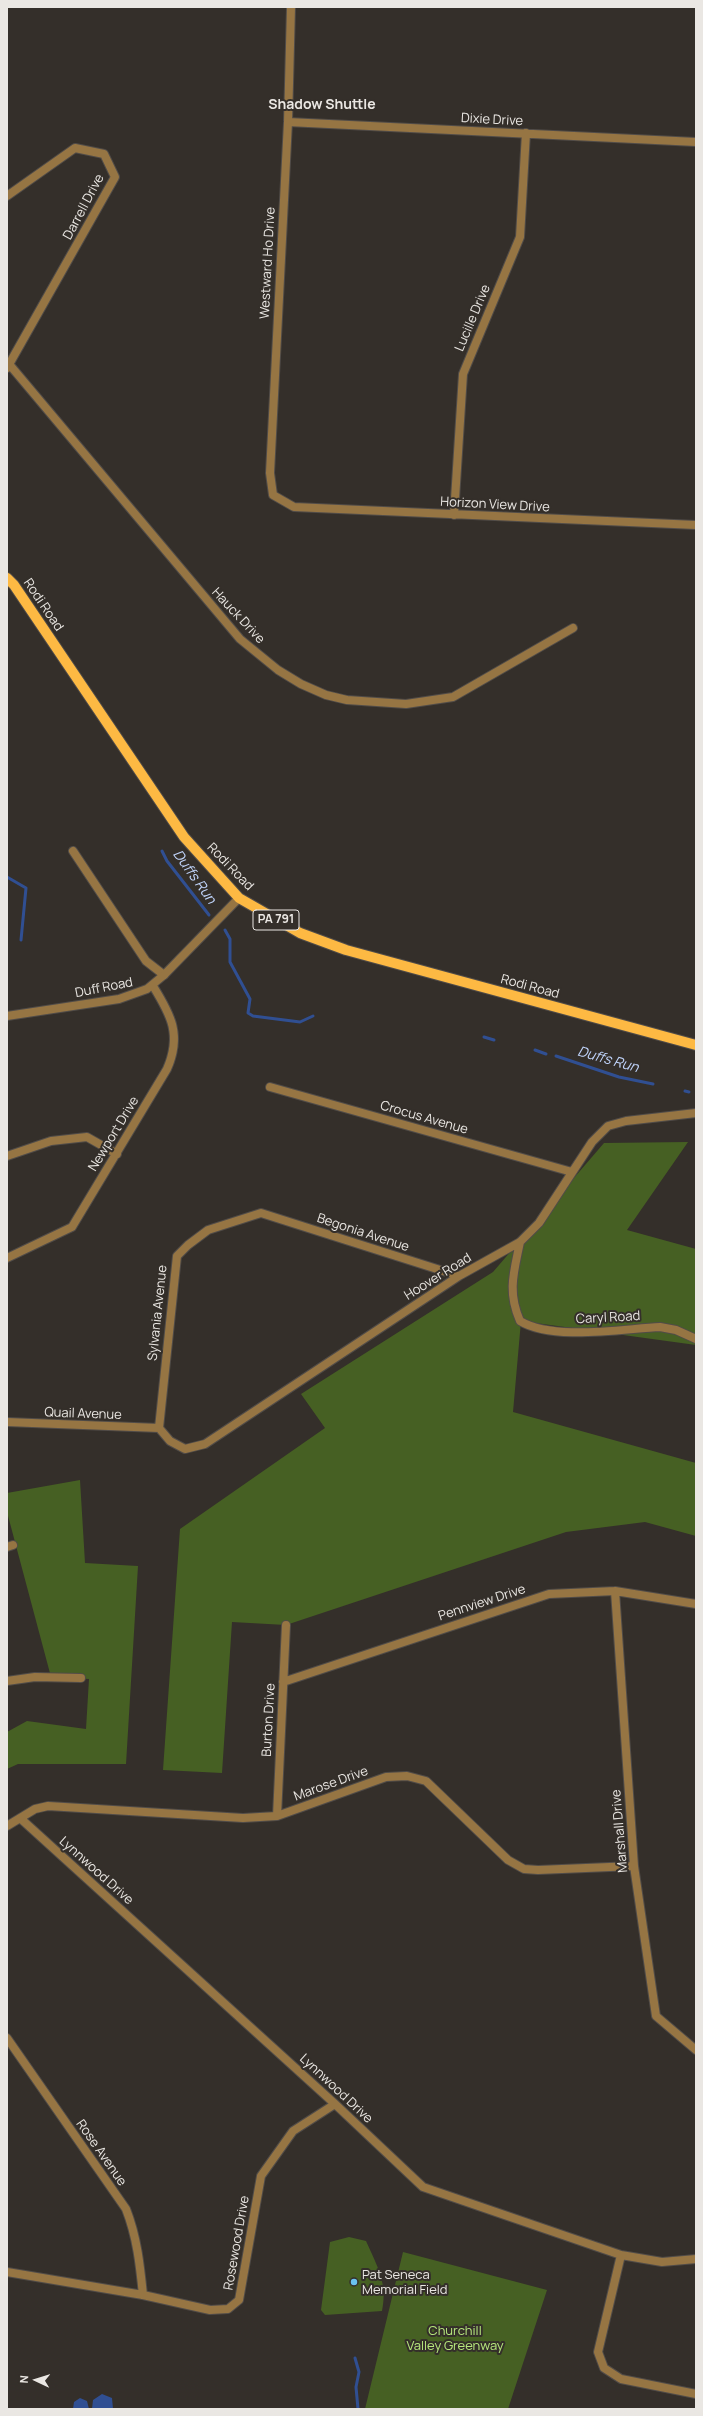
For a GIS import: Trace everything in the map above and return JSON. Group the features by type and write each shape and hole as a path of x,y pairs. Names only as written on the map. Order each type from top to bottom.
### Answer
{"main road":[{"name":"Rodi Road","path":"7,578 14,585 184,837 239,898 300,933 346,950 696,1045"}],"street":[{"name":"Westward Ho Drive","path":"291,7 288,122 270,473 273,494 294,508"},
{"name":"Dixie Drive","path":"288,122 696,142"},
{"name":"Lucille Drive","path":"454,515 462,374 520,237 526,133"},
{"name":"Darrell Drive","path":"7,196 75,148 104,154 115,177 8,366"},
{"name":"Hauck Drive","path":"8,366 240,639 278,670 301,684 347,700 379,703 406,704 453,696 573,628"},
{"name":"Horizon View Drive","path":"294,508 695,525"},
{"path":"72,851 146,961 164,975"},
{"name":"Duff Road","path":"7,1016 119,999 152,986 239,898"},
{"name":"Newport Drive","path":"7,1258 72,1227 167,1069 174,1048 175,1037 171,1020 152,986"},
{"name":"Crocus Avenue","path":"270,1087 572,1172"},
{"name":"Hoover Road","path":"159,1428 170,1441 186,1449 205,1444 459,1276 520,1242 539,1223 592,1142 608,1126 626,1121 696,1113"},
{"path":"7,1156 51,1141 88,1136 117,1154"},
{"name":"Begonia Avenue","path":"261,1213 459,1276"},
{"name":"Sylvania Avenue","path":"159,1428 177,1256 188,1245 208,1230 261,1213"},
{"name":"Caryl Road","path":"520,1242 512,1282 515,1309 520,1321 542,1331 560,1332 660,1327 676,1330 696,1339"},
{"name":"Quail Avenue","path":"7,1422 159,1428"},
{"name":"Pennview Drive","path":"283,1682 549,1594 615,1591 696,1604"},
{"name":"Marshall Drive","path":"615,1591 634,1866 656,2016 696,2050"},
{"name":"Burton Drive","path":"277,1816 286,1625"},
{"path":"7,1681 35,1677 81,1678"},
{"name":"Marose Drive","path":"7,1826 35,1809 48,1806 243,1818 277,1816 386,1777 407,1776 426,1781 501,1854 524,1869 538,1870 634,1866"},
{"name":"Lynnwood Drive","path":"20,1818 335,2104 423,2187 621,2255 662,2262 696,2259"},
{"name":"Rose Avenue","path":"7,2038 126,2209 133,2228 137,2248 143,2295"},
{"name":"Rosewood Drive","path":"7,2272 143,2295 210,2310 228,2309 239,2300 261,2176 293,2131 335,2104"},
{"path":"621,2255 598,2352 604,2368 621,2380 696,2394"}],"green space":[{"path":"688,1142 627,1230 696,1249 696,1345 521,1321 513,1412 696,1463 696,1536 645,1522 566,1532 286,1625 232,1622 222,1773 163,1770 180,1529 325,1428 301,1394 493,1272 604,1143"},
{"path":"80,1480 85,1563 138,1566 126,1764 18,1764 7,1769 7,1732 27,1721 86,1729 89,1679 51,1677 7,1512 7,1493"},
{"name":"Pat Seneca Memorial Field","path":"349,2237 366,2241 382,2283 384,2292 382,2311 325,2315 321,2310 330,2242"},
{"name":"Churchill Valley Greenway","path":"403,2252 547,2290 508,2409 365,2409"}],"water":[{"path":"102,2394 112,2398 113,2409 92,2409 93,2400"},
{"path":"80,2398 87,2401 89,2409 73,2409 74,2402"}],"waterway":[{"name":"Duffs Run","path":"162,851 167,861 209,915"},
{"path":"7,877 26,888 21,940"},
{"name":"Duffs Run","path":"225,930 230,939 230,962 250,999 248,1013 253,1016 300,1022 313,1016"},
{"name":"Duffs Run","path":"484,1037 494,1040"},
{"name":"Duffs Run","path":"535,1050 546,1054"},
{"name":"Duffs Run","path":"556,1056 619,1077 653,1084"},
{"name":"Duffs Run","path":"685,1091 689,1092"},
{"path":"355,2358 359,2372 356,2387 358,2409"}],"place":[{"name":"Pat Seneca Memorial Field","path":"354,2282"}],"district":[{"name":"Shadow Shuttle","path":"322,105"}]}
